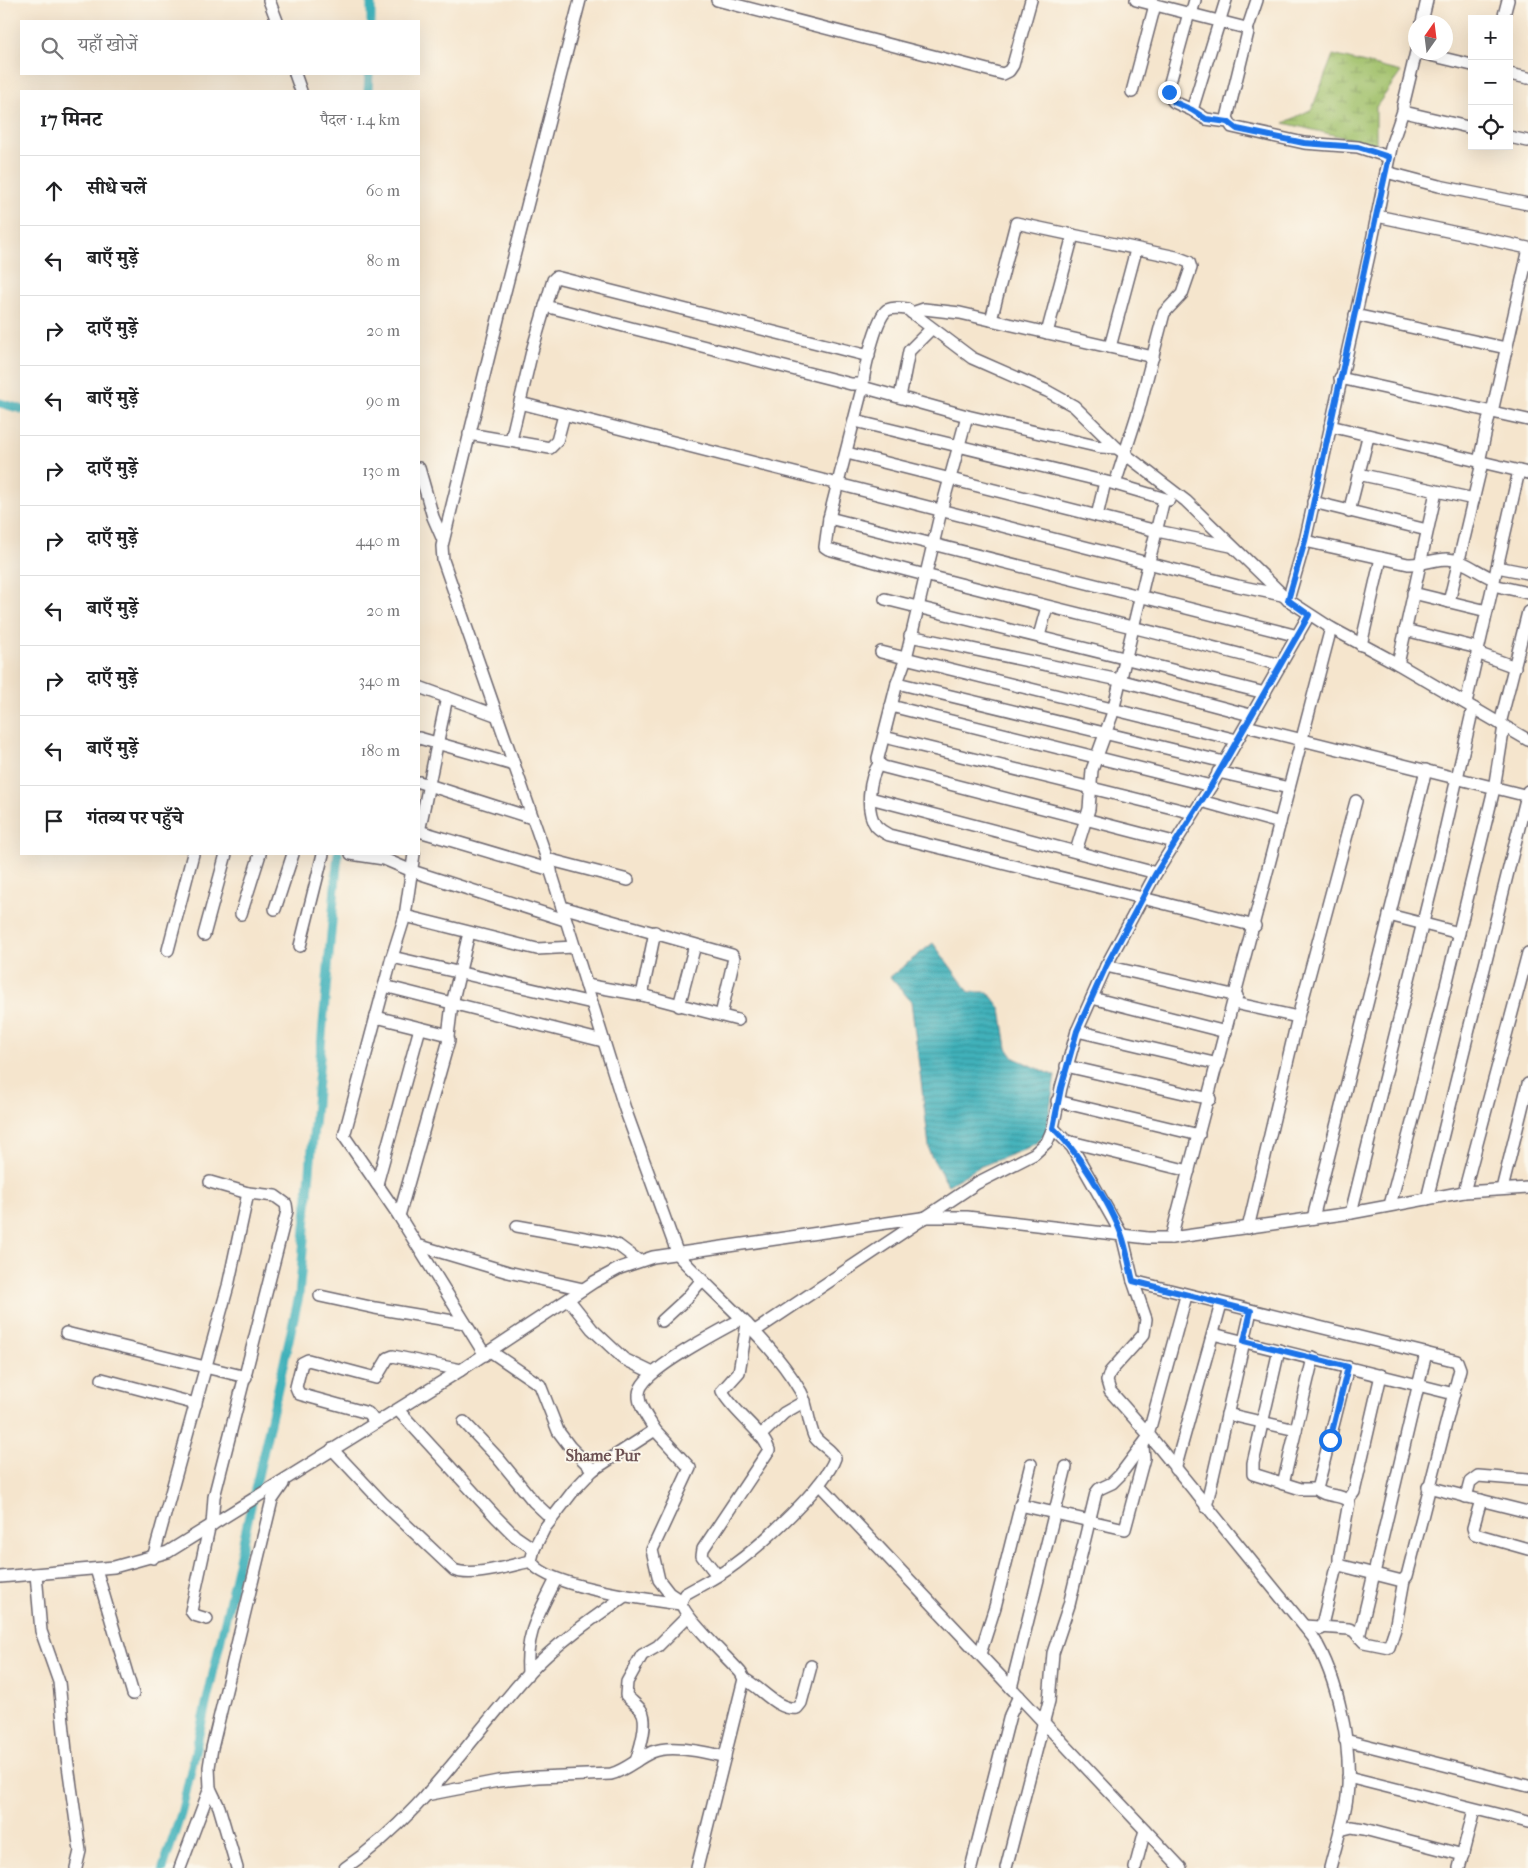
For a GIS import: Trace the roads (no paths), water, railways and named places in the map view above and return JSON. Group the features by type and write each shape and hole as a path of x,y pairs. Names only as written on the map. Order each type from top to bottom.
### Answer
{"street":[{"path":"269,0 277,20"},
{"path":"580,0 443,540 443,560 547,858 603,1041 651,1183 677,1252 701,1281 748,1325 776,1355 804,1401 815,1438 834,1455 834,1461 819,1484 742,1559 685,1594 680,1603"},
{"path":"716,0 1003,74 1009,71 1013,65 1031,0"},
{"path":"1136,0 1159,4 1190,14 1245,27 1247,30"},
{"path":"1195,0 1169,92 1174,102 1206,119 1228,122 1237,129 1304,143 1358,147 1389,157"},
{"path":"1192,110 1226,0"},
{"path":"1228,122 1247,30 1257,0"},
{"path":"1424,15 1427,0"},
{"path":"1504,15 1508,0"},
{"path":"1132,92 1159,4"},
{"path":"1285,598 1305,541 1389,157 1403,111 1414,60"},
{"path":"1450,60 1468,64"},
{"path":"295,75 301,90"},
{"path":"1513,75 1528,78"},
{"path":"1403,111 1406,114 1468,127"},
{"path":"1513,138 1528,141"},
{"path":"1386,172 1439,186 1528,204"},
{"path":"1377,216 1528,248"},
{"path":"991,320 1016,223 1136,250 1183,258 1190,265 1182,294 1164,313 1139,409 1120,450 1098,516"},
{"path":"1047,333 1073,235"},
{"path":"1110,347 1136,250"},
{"path":"1449,602 1474,499 1480,462 1528,253"},
{"path":"511,440 552,280 559,277 869,356"},
{"path":"545,306 868,388 967,416 1120,450"},
{"path":"1281,665 1134,626 926,576 828,550 825,542 829,518 847,454 869,356 883,315 893,308 907,309 931,329 972,358 1068,402 1120,450 1186,502 1285,598 1331,628 1398,664 1528,740"},
{"path":"912,313 924,309 938,310 1153,356"},
{"path":"1355,315 1506,348"},
{"path":"900,397 909,351 931,329"},
{"path":"1340,378 1528,420"},
{"path":"520,403 941,511 1150,562 1285,598"},
{"path":"469,434 511,440 547,448 554,447 564,415"},
{"path":"967,416 941,511 906,658 891,706 879,764 870,782 873,820 877,827 890,835 1255,926"},
{"path":"855,421 1110,483 1164,499 1186,502"},
{"path":"1330,426 1368,437 1523,472 1493,582 1478,650 1456,779 1351,1213"},
{"path":"1349,512 1368,437"},
{"path":"847,454 1158,531 1231,546"},
{"path":"420,472 433,517 443,540"},
{"path":"1358,474 1474,499"},
{"path":"1398,664 1436,492"},
{"path":"1076,851 1090,802 1092,770 1113,709 1158,531 1164,499"},
{"path":"1313,502 1427,530"},
{"path":"829,518 1298,636"},
{"path":"1305,541 1419,565 1440,560 1459,561 1493,582 1528,593"},
{"path":"1361,645 1381,558"},
{"path":"1497,567 1528,573"},
{"path":"1413,593 1487,611"},
{"path":"885,599 1265,693"},
{"path":"1039,636 1047,606"},
{"path":"1390,1205 1494,789 1502,725 1528,613"},
{"path":"810,1666 801,1703 793,1709 778,1704 744,1679 741,1673 688,1616 680,1603 659,1580 652,1550 690,1468 665,1438 655,1430 639,1396 640,1388 653,1373 689,1348 748,1325 928,1217 986,1178 1034,1154 1046,1142 1053,1128 1057,1101 1077,1031 1106,966 1156,873 1211,786 1309,615"},
{"path":"1172,1238 1255,926 1289,788 1304,740 1331,628"},
{"path":"1405,630 1478,650 1515,667"},
{"path":"910,636 1119,680 1250,715"},
{"path":"881,652 1237,740"},
{"path":"897,683 1106,733 1289,788"},
{"path":"420,686 498,716"},
{"path":"420,821 424,783 437,744 448,697"},
{"path":"891,706 1211,786"},
{"path":"1246,726 1426,770 1494,789 1528,795 1427,1199"},
{"path":"884,737 1193,813"},
{"path":"420,738 514,765"},
{"path":"879,764 884,767 1174,842"},
{"path":"1313,1218 1426,770"},
{"path":"424,783 532,818"},
{"path":"870,798 1156,873"},
{"path":"1248,1228 1298,1017 1356,800"},
{"path":"1201,801 1280,823"},
{"path":"420,831 551,870"},
{"path":"168,950 193,855"},
{"path":"204,935 226,855"},
{"path":"241,914 260,855"},
{"path":"276,909 293,855"},
{"path":"300,946 322,855"},
{"path":"361,855 384,859 412,871 565,920"},
{"path":"414,855 405,916 392,957 344,1136 399,1216 465,1323 488,1353 540,1385 558,1430 570,1447 593,1470"},
{"path":"547,858 628,880"},
{"path":"562,907 655,932 734,957 721,1015"},
{"path":"1389,915 1459,933"},
{"path":"405,916 537,950 574,947"},
{"path":"642,996 655,932"},
{"path":"399,1216 449,1043 448,1036 452,1004 469,933"},
{"path":"679,1006 695,945"},
{"path":"1464,1192 1528,953"},
{"path":"392,957 592,1003"},
{"path":"1106,966 1298,1017"},
{"path":"586,985 642,996 738,1020"},
{"path":"384,986 603,1041"},
{"path":"1092,998 1226,1032"},
{"path":"376,1017 448,1036"},
{"path":"378,1184 420,1028"},
{"path":"1077,1031 1218,1064"},
{"path":"1066,1066 1210,1098"},
{"path":"1502,1190 1528,1084"},
{"path":"1057,1101 1198,1135"},
{"path":"1053,1128 1067,1141 1122,1236 1133,1281 1146,1318 1146,1330 1110,1372 1107,1381 1110,1391 1149,1435 1304,1626 1320,1648 1327,1666 1340,1709 1348,1777 1347,1795 1330,1868"},
{"path":"1067,1141 1189,1170"},
{"path":"207,1619 194,1615 191,1611 210,1527 214,1497 287,1211 286,1204 275,1196 248,1193 210,1182"},
{"path":"0,1577 127,1565 168,1552 374,1422 398,1410 488,1353 583,1289 606,1275 639,1261 677,1252 928,1217 976,1218 1122,1236 1172,1238 1351,1213 1464,1192 1528,1188"},
{"path":"153,1558 228,1286 248,1193"},
{"path":"517,1226 607,1242 619,1246 639,1261"},
{"path":"416,1245 508,1272 583,1289"},
{"path":"662,1321 686,1299 701,1281"},
{"path":"1133,1281 1186,1296 1454,1360 1460,1364 1407,1576 1404,1580 1391,1646 1386,1648 1367,1644 1349,1629 1321,1629 1304,1626"},
{"path":"320,1296 375,1308 465,1323"},
{"path":"1006,1868 1050,1691 1053,1653 1069,1605 1098,1491 1116,1480 1143,1447 1149,1435 1186,1296"},
{"path":"569,1300 592,1329 624,1359 653,1373"},
{"path":"1175,1469 1221,1304"},
{"path":"1206,1507 1251,1311"},
{"path":"717,1575 703,1558 703,1549 733,1501 768,1452 767,1445 738,1413 722,1391 739,1372 748,1325"},
{"path":"66,1333 206,1369 246,1377"},
{"path":"1213,1334 1454,1394"},
{"path":"1280,1350 1252,1462 1253,1474 1283,1484 1306,1490 1317,1490 1321,1493 1348,1500"},
{"path":"1359,1637 1372,1574 1426,1353"},
{"path":"374,1422 368,1413 299,1394 296,1387 304,1361 376,1378 388,1358 393,1356 461,1370"},
{"path":"1283,1484 1312,1358"},
{"path":"1317,1490 1348,1367"},
{"path":"1348,1500 1354,1492 1381,1376"},
{"path":"102,1379 196,1404"},
{"path":"760,1436 784,1413 804,1401"},
{"path":"398,1410 515,1536 534,1549"},
{"path":"1227,1414 1296,1430"},
{"path":"464,1422 498,1458 534,1502 551,1518"},
{"path":"655,1430 593,1470 574,1490 551,1518 534,1549 532,1561 539,1570 556,1579 624,1596 680,1603"},
{"path":"1020,1505 1122,1530 1126,1528 1144,1458 1143,1447"},
{"path":"332,1449 401,1521 454,1570 463,1572 482,1571 532,1561"},
{"path":"980,1654 997,1598 1031,1464"},
{"path":"971,1868 1010,1715 1054,1513 1066,1467"},
{"path":"1466,1496 1470,1482 1478,1476 1528,1480"},
{"path":"237,1868 219,1807 210,1788 209,1767 272,1500 289,1477"},
{"path":"819,1484 1181,1868"},
{"path":"1428,1487 1528,1512"},
{"path":"1321,1629 1335,1571 1339,1564 1350,1506 1348,1500"},
{"path":"1481,1500 1473,1528 1475,1534 1528,1549"},
{"path":"1339,1564 1399,1581 1404,1580"},
{"path":"96,1569 133,1694"},
{"path":"36,1574 41,1631 59,1682 66,1751 80,1852 78,1867"},
{"path":"528,1674 527,1648 530,1634 556,1579"},
{"path":"345,1868 383,1840 426,1795 473,1742 528,1674 589,1622 624,1596"},
{"path":"636,1761 642,1744 643,1716 641,1710 626,1695 627,1682 642,1655 658,1646 688,1616"},
{"path":"697,1868 744,1679"},
{"path":"1345,1740 1528,1786"},
{"path":"426,1795 498,1781 538,1776 611,1774 652,1752 663,1750 704,1752 725,1757"},
{"path":"1348,1777 1528,1822"},
{"path":"180,1868 210,1788"},
{"path":"1459,1868 1474,1810"},
{"path":"1340,1830 1357,1827 1463,1855"},
{"path":"1135,1868 1145,1830"}],"water":[{"path":"933,943 969,992 988,992 1001,1009 1007,1048 1014,1058 1055,1076 1046,1134 1038,1142 1023,1150 979,1167 948,1185 930,1154 911,1001 890,977"}],"waterway":[{"path":"371,0 371,20"},
{"path":"368,90 369,75"},
{"path":"0,403 20,409"},
{"path":"163,1868 181,1814 299,1296 338,855"}],"district":[{"name":"Shame Pur","path":"603,1455"}]}
